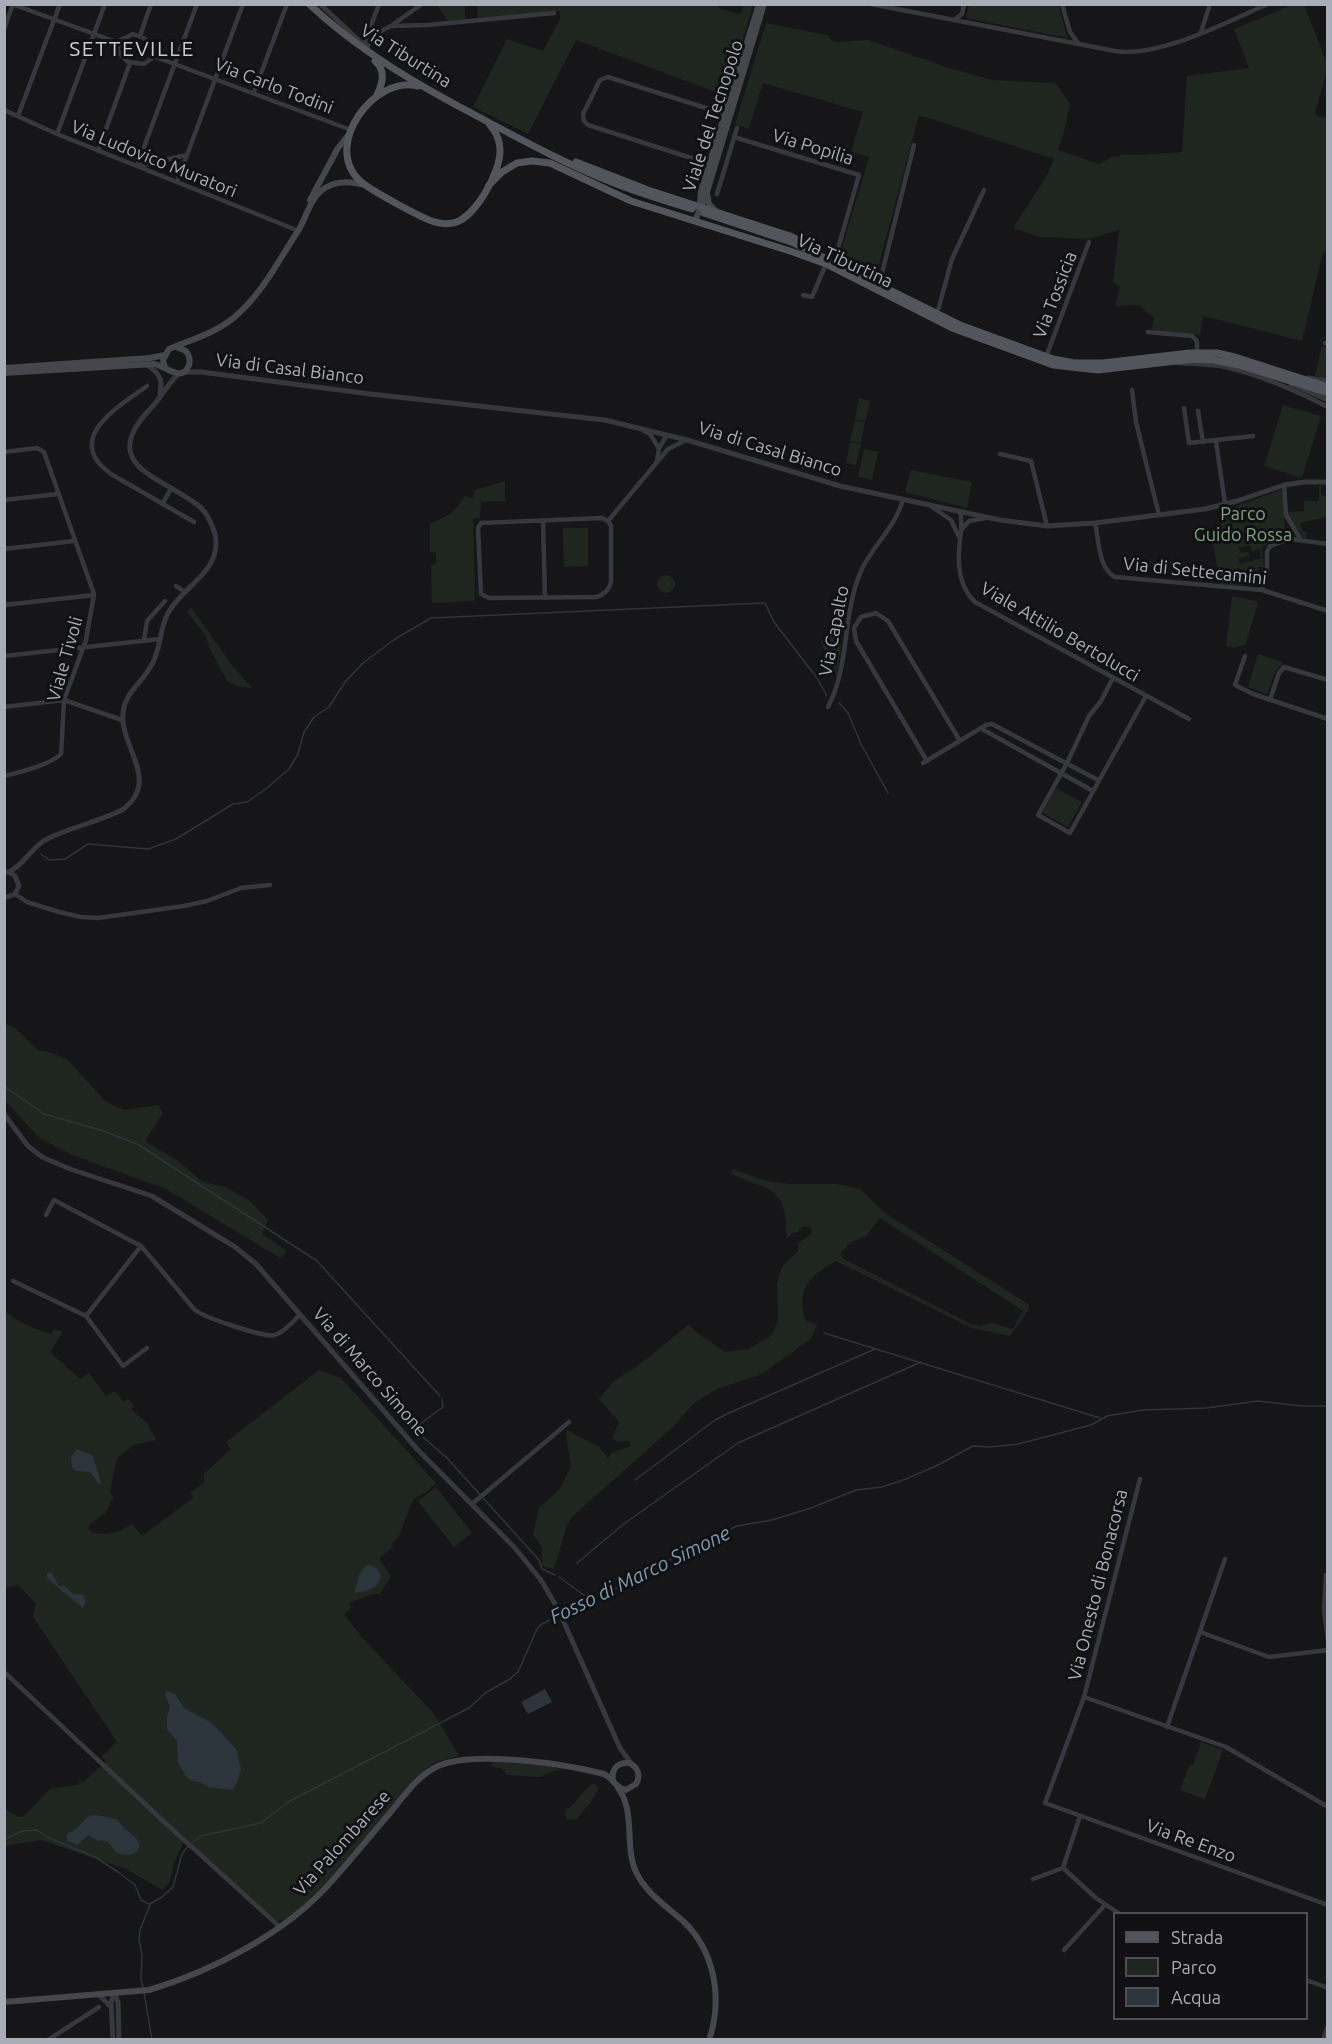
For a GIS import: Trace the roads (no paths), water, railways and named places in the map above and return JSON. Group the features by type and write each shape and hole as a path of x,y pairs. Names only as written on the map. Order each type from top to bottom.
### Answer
{"main road":[{"name":"Via Tiburtina","path":"309,4 332,26 365,49 429,90 484,120 612,183 692,209"},
{"name":"Viale del Tecnopolo","path":"712,165 725,114 759,4"},
{"name":"Viale del Tecnopolo","path":"695,221 702,210 704,192 712,165 764,4"},
{"path":"332,26 346,41 380,65 382,77 375,98"},
{"path":"292,238 294,229 338,148 359,116 375,98 398,85 412,84 429,90"},
{"path":"350,132 346,150 348,164 355,176 367,186 428,220 452,224 466,218 478,205 499,160 500,148 497,136 484,120"},
{"path":"558,157 589,166 702,210 717,212 793,237 870,280"},
{"name":"Via Tiburtina","path":"489,185 502,172 517,163 525,161 550,163 631,201 826,264 952,328 1047,363 1098,370 1194,359 1214,360 1259,371 1328,393"},
{"path":"167,369 165,355 169,349 226,324 241,311 268,279 316,197 326,188 344,182 367,186"},
{"path":"686,202 704,192 708,202 717,212"},
{"name":"Via Tiburtina","path":"702,210 794,243 937,314 1046,357 1066,362 1091,363 1197,352 1235,357 1328,387"},
{"path":"4,373 156,364 181,373 188,367 189,347 196,339"},
{"path":"176,347 183,348 189,357"},
{"path":"4,368 165,355"},
{"name":"Via Palombarese","path":"4,2002 143,1991 169,1984 244,1950 306,1908 417,1781 440,1765 462,1760 505,1760 601,1773 613,1770"},
{"path":"627,1811 628,1799 639,1776 632,1764 620,1764 613,1770 613,1780 622,1793 627,1811 632,1861 640,1880 653,1896 693,1932 705,1948 710,1961 715,2002 714,2020 709,2040"},
{"name":"Via Palombarese","path":"601,1773 613,1780"},
{"path":"618,1787 626,1790 633,1787"}],"street":[{"path":"18,116 60,4"},
{"path":"57,134 105,4"},
{"path":"140,36 151,4"},
{"path":"137,166 197,4"},
{"path":"177,182 243,4"},
{"path":"254,92 287,4"},
{"path":"320,4 365,49"},
{"path":"365,49 379,4"},
{"path":"365,49 372,36 391,26 422,4"},
{"path":"871,4 1121,52 1138,52 1170,45 1268,4"},
{"path":"952,20 961,16 964,4"},
{"path":"1062,4 1070,32 1078,44"},
{"path":"1201,32 1210,4"},
{"path":"4,29 12,5 119,43"},
{"path":"391,26 428,25 554,13"},
{"path":"129,35 140,36 152,46 153,56 144,64 130,63 120,56 119,43 129,35"},
{"name":"Via Carlo Todini","path":"153,56 254,92 350,132"},
{"path":"98,151 130,63"},
{"path":"724,169 588,124 584,121 583,114 600,80 608,77 725,114"},
{"name":"Via Ludovico Muratori","path":"4,110 98,151 294,229"},
{"path":"717,194 737,128"},
{"name":"Via Popilia","path":"734,137 859,175 835,259"},
{"path":"879,285 914,145"},
{"path":"137,166 187,155"},
{"path":"937,314 951,263 984,190"},
{"name":"Via Tossicia","path":"1046,357 1089,242"},
{"path":"803,295 812,297 826,264"},
{"path":"1148,332 1192,336 1196,340 1197,352"},
{"name":"Via di Casal Bianco","path":"189,357 194,368 201,372"},
{"name":"Via Tiburtina","path":"1163,363 1238,370 1328,406"},
{"path":"146,364 162,379 160,394 156,402"},
{"path":"166,389 169,380 167,369"},
{"name":"Via Tiburtina","path":"1259,371 1328,400"},
{"name":"Via di Casal Bianco","path":"181,373 201,372 370,394 605,420 687,440 840,486 987,518 1047,526 1160,515 1225,504 1284,485 1328,482"},
{"path":"6,872 20,863 31,850 46,839 115,814 132,801 139,784 139,772 124,733 122,720 127,700 151,667 158,653 168,612 209,567 215,551 215,536 208,516 200,507 143,471 130,451 132,432 181,373"},
{"name":"Via Tiburtina","path":"1295,376 1328,381"},
{"path":"147,386 100,423 92,437 95,459 106,471 194,522"},
{"path":"1132,390 1136,422 1160,515"},
{"path":"1184,408 1189,443 1253,436"},
{"path":"1198,411 1203,442"},
{"path":"637,427 650,434 659,448"},
{"path":"654,466 659,457 659,448 667,435"},
{"path":"667,435 668,449"},
{"path":"608,521 668,449 687,440"},
{"path":"1216,441 1225,504"},
{"name":"Viale Tivoli","path":"4,452 39,449 44,452 94,595 84,646 64,700 60,756 30,769 4,776"},
{"path":"1000,454 1031,461 1047,526"},
{"path":"1284,485 1286,516 1301,540"},
{"path":"162,504 171,489"},
{"path":"4,500 58,494"},
{"name":"Via Capalto","path":"828,707 839,683 849,609 860,573 898,513 903,499"},
{"path":"924,504 944,513 956,527"},
{"path":"956,527 960,512"},
{"name":"Viale Attilio Bertolucci","path":"960,512 961,580 967,594 975,602 1190,719"},
{"path":"602,518 608,521 611,526 611,582 602,595 596,597 486,598 481,594 478,528 481,523 602,518"},
{"path":"962,529 969,521 987,518"},
{"path":"543,521 545,598"},
{"name":"Via di Settecamini","path":"1095,523 1104,566 1115,577 1262,590 1328,611"},
{"name":"Viale Attilio Bertolucci","path":"956,527 960,540"},
{"path":"1262,590 1267,574 1269,547 1286,540 1328,544"},
{"path":"4,549 74,541"},
{"path":"176,586 185,592"},
{"path":"4,605 94,595"},
{"path":"144,640 147,621 165,601"},
{"path":"960,741 888,621 876,614 861,617 854,628 857,643 925,762 982,729 988,724 994,724 1098,780"},
{"path":"4,656 160,639"},
{"path":"1245,656 1235,685 1253,694 1328,719"},
{"path":"1270,700 1279,673 1284,667 1328,680"},
{"path":"1113,678 1101,701 1089,716 1067,763 1038,815 1070,833 1146,696"},
{"path":"4,707 64,700 122,720"},
{"path":"982,729 1093,791"},
{"path":"1012,747 1018,736"},
{"path":"1018,750 1020,744 1025,740"},
{"path":"4,898 15,894 19,885 17,872 20,863"},
{"path":"6,872 12,873 18,879"},
{"path":"15,894 27,902 46,908 94,918 184,906 207,901 241,888 270,885"},
{"name":"Via di Marco Simone","path":"4,1114 28,1146 42,1157 69,1169 152,1196 235,1247 256,1264 417,1449 523,1557 541,1580 558,1609 620,1748 632,1764"},
{"path":"46,1215 54,1200 141,1246 201,1315 262,1334 273,1335 281,1332 300,1315"},
{"path":"86,1316 141,1246"},
{"path":"14,1281 86,1316 123,1366 147,1348"},
{"path":"471,1504 569,1422"},
{"name":"Via Onesto di Bonacorsa","path":"1045,1803 1083,1697 1140,1479"},
{"path":"1167,1726 1226,1559"},
{"path":"1326,1575 1324,1610 1328,1641"},
{"path":"1200,1632 1269,1657 1328,1650"},
{"path":"4,1672 160,1819 280,1927"},
{"path":"1083,1697 1229,1748 1328,1807"},
{"name":"Via di Marco Simone","path":"620,1748 620,1764"},
{"name":"Via Re Enzo","path":"1045,1803 1328,1905"},
{"path":"1063,1868 1080,1816"},
{"path":"1033,1879 1063,1868"},
{"path":"1063,1868 1105,1905 1117,1912"},
{"path":"1064,1950 1105,1905"},
{"path":"1308,1981 1328,1988"},
{"path":"111,2038 115,2008 127,1992"},
{"path":"114,1993 111,1999 115,2008 119,2040"},
{"path":"98,1994 115,2008"},
{"path":"50,2039 99,2007"},
{"path":"1323,2040 1328,2026"}],"water":[{"path":"77,1449 93,1456 101,1483 99,1484 90,1472 77,1471 72,1468 71,1457"},
{"path":"369,1565 379,1571 380,1581 370,1589 354,1593 360,1573"},
{"path":"51,1572 58,1585 66,1587 73,1594 83,1595 86,1601 83,1608 47,1578 47,1573"},
{"path":"545,1689 552,1702 528,1714 521,1702"},
{"path":"166,1691 175,1694 184,1708 212,1723 236,1749 241,1769 238,1781 232,1790 209,1787 190,1780 185,1775 178,1762 177,1741 167,1729 170,1707 165,1695"},
{"path":"93,1815 117,1820 136,1838 139,1846 135,1853 120,1854 107,1842 98,1841 89,1835 77,1845 68,1841 66,1835"}],"waterway":[{"path":"41,854 49,860 65,859 88,844 148,849 176,839 233,804 247,802 289,769 298,754 304,732 314,717 329,707 345,682 363,663 395,639 431,618 765,603 774,622 817,678 827,696"},
{"path":"839,703 848,713 861,744 888,793"},
{"path":"4,1086 44,1114 104,1131 139,1145 317,1261 440,1396"},
{"path":"824,1333 1100,1418"},
{"path":"635,1480 715,1420 875,1349"},
{"path":"577,1563 625,1523 738,1443 921,1362"},
{"path":"442,1399 443,1407 416,1427 416,1431 447,1458 539,1560 542,1569 555,1575"},
{"name":"Fosso di Marco Simone","path":"564,1614 737,1526 772,1520 811,1508 856,1490 882,1487 906,1479 973,1446 1018,1444 1091,1425 1107,1416 1143,1410 1206,1408 1258,1401 1302,1406 1328,1406"},
{"path":"559,1577 592,1601"},
{"name":"Fosso di Marco Simone","path":"150,1904 173,1887 182,1854 201,1836 261,1823 288,1802 469,1708 485,1693 518,1672 537,1629 559,1616"},
{"path":"4,1839 23,1831 37,1830 49,1838 95,1857 118,1872 135,1885 141,1900 149,1904"},
{"path":"143,1988 139,1940 140,1930 150,1905"},
{"path":"144,1992 152,2040"}],"district":[{"name":"SETTEVILLE","path":"132,49"}],"park label":[{"name":"Parco Guido Rossa","path":"1243,524"}]}
